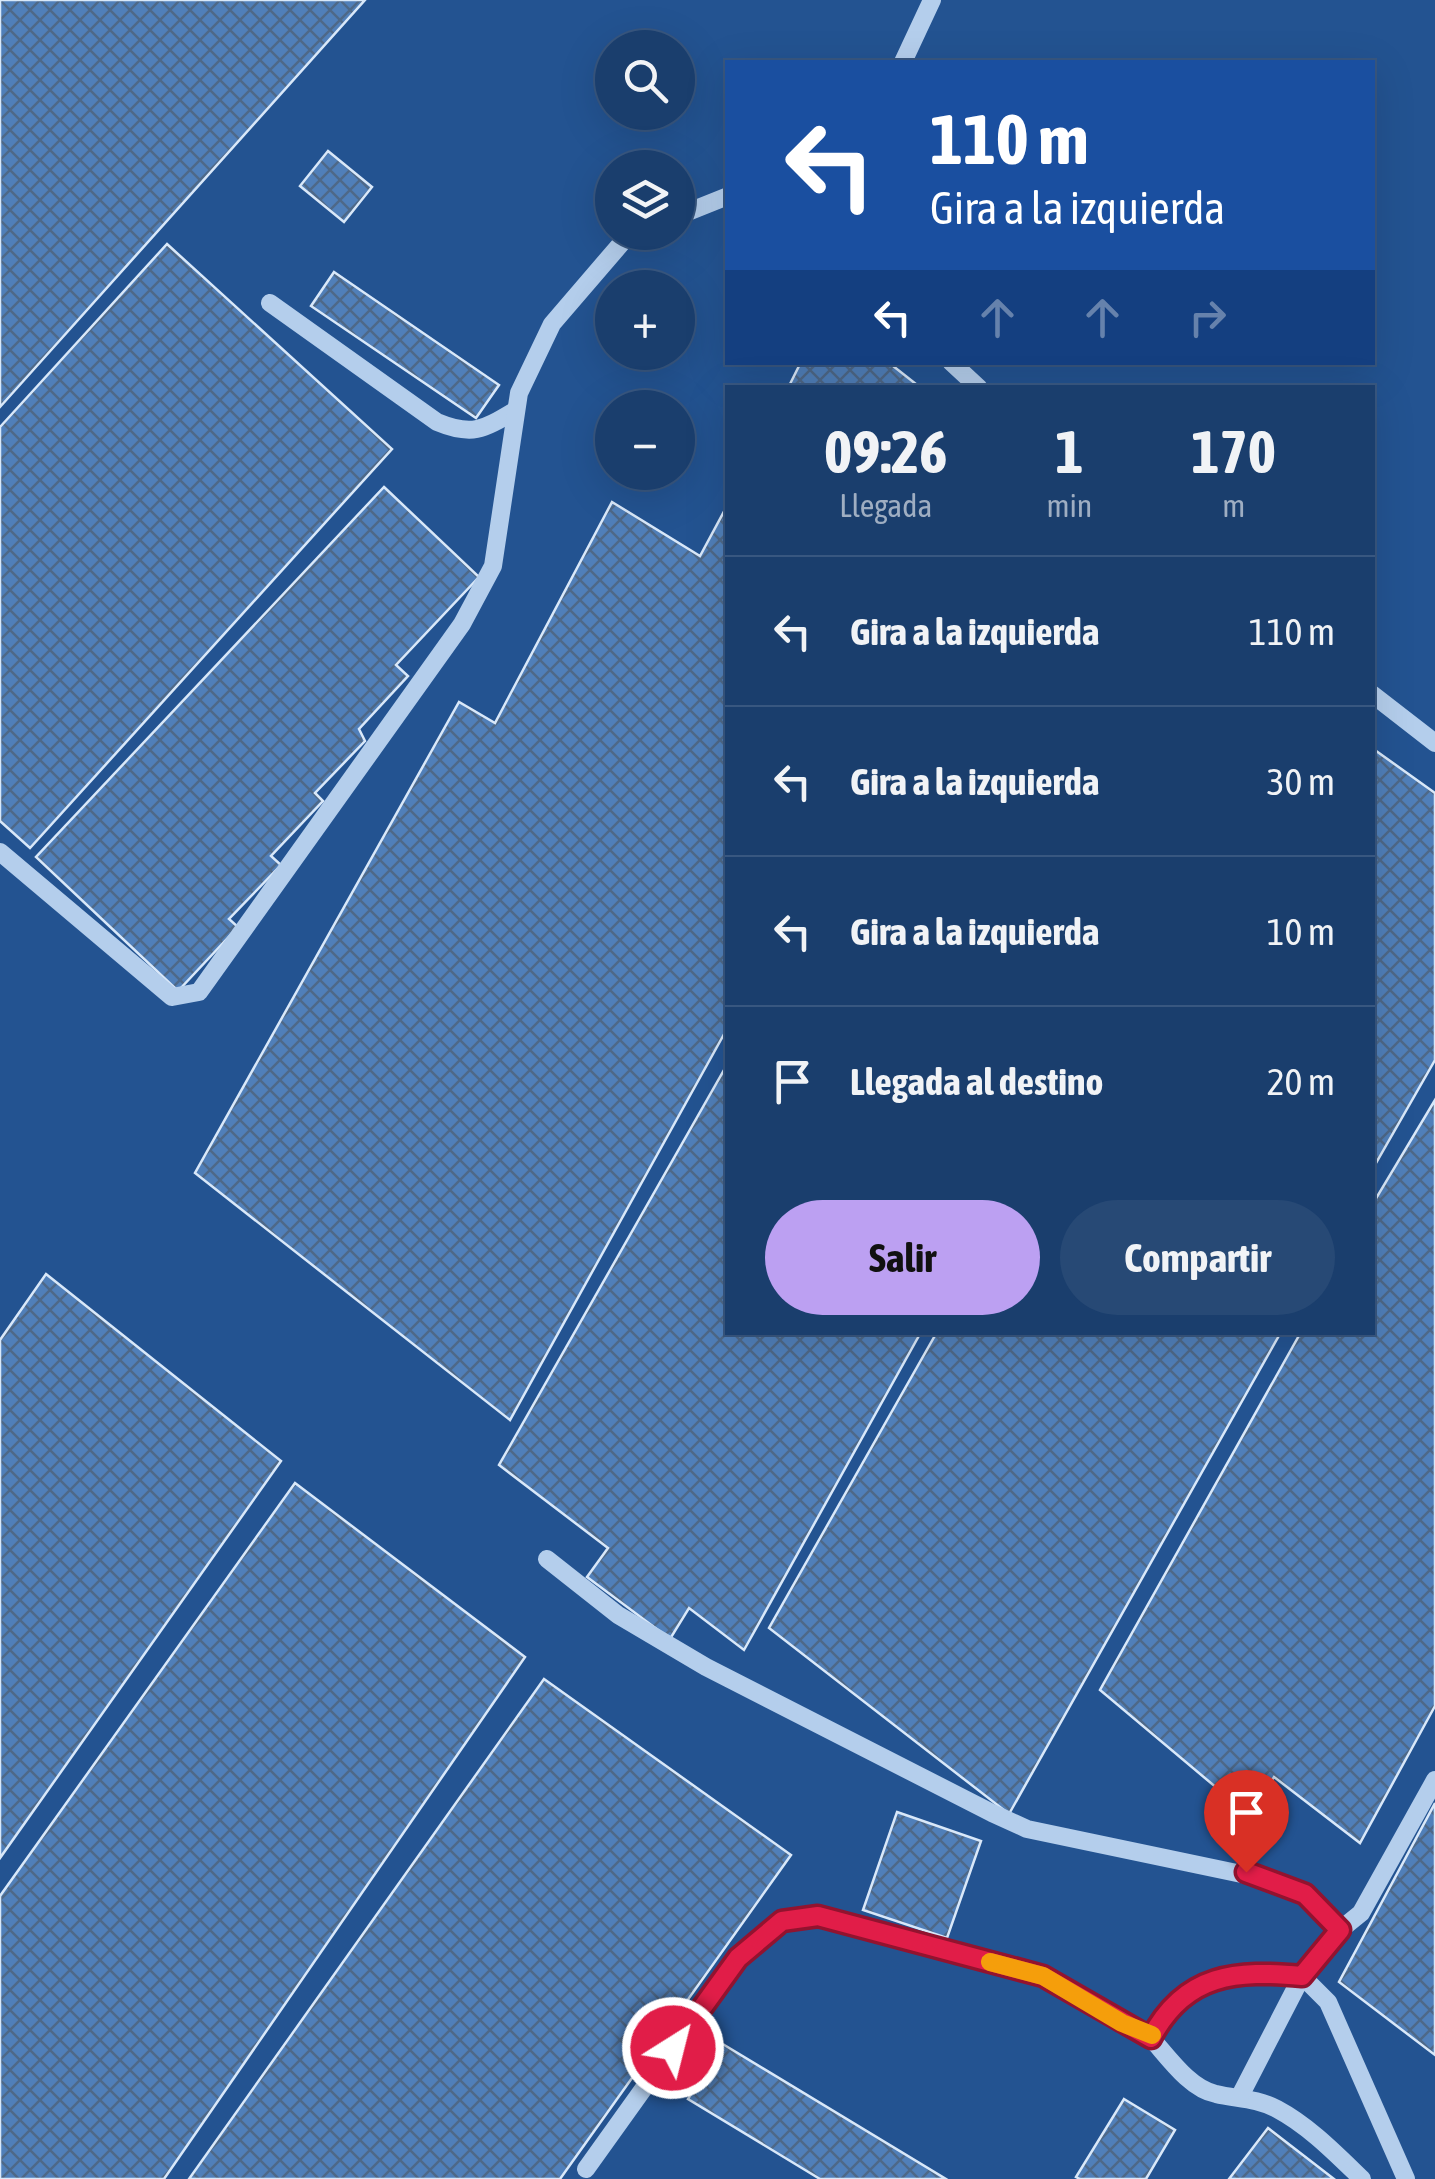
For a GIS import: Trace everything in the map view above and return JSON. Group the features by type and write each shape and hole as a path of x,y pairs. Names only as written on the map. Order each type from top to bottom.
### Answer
{"lane":[{"path":"904,60 932,0"},
{"path":"695,208 725,197"},
{"path":"702,205 725,209"},
{"path":"0,852 172,997 200,992 462,624 493,566 520,393 552,324 616,250"},
{"path":"270,303 437,422 464,434 491,425 516,410"},
{"path":"954,365 976,385"},
{"path":"1375,696 1435,743"},
{"path":"547,1558 618,1616 706,1667 992,1813 1043,1832 1280,1882 1305,1894 1340,1930"},
{"path":"1240,2096 1302,1976 1340,1930 1361,1913 1435,1780"},
{"path":"586,2169 738,1958 782,1921 818,1916 1043,1976 1151,2038 1192,2081 1212,2094 1240,2096 1277,2109 1317,2137 1362,2179"},
{"path":"1151,2038 1162,2016 1220,1976 1248,1971 1302,1976 1328,2002 1406,2179"}],"building":[{"path":"0,0 365,0 0,407"},
{"path":"328,151 372,187 344,222 300,186"},
{"path":"167,244 392,449 30,848 0,821 0,427"},
{"path":"334,272 499,385 476,418 311,306"},
{"path":"800,365 892,365 917,385 790,385"},
{"path":"384,487 479,577 396,665 408,676 359,729 365,741 315,793 323,801 271,856 281,865 229,919 238,927 178,991 36,857"},
{"path":"612,502 700,556 725,510 725,1032 510,1420 195,1173 459,702 495,723"},
{"path":"1375,750 1435,793 1435,1060 1375,1165"},
{"path":"725,1068 725,1335 919,1335 744,1650 689,1608 670,1639 587,1577 608,1548 499,1465"},
{"path":"1435,1100 1435,1706 1360,1843 1274,1777 1249,1815 1100,1690 1299,1335 1375,1335 1375,1200"},
{"path":"46,1274 281,1461 0,1858 0,1340"},
{"path":"935,1335 1279,1335 1009,1814 769,1628"},
{"path":"295,1483 525,1657 164,2179 0,2179 0,1896"},
{"path":"544,1679 791,1855 560,2179 189,2179"},
{"path":"1435,1803 1435,2055 1339,1982"},
{"path":"897,1812 981,1841 947,1938 863,1910"},
{"path":"721,2043 946,2179 820,2179 688,2099"},
{"path":"1124,2099 1175,2130 1146,2179 1076,2177"},
{"path":"1268,2128 1334,2179 1229,2179"}],"slow traffic":[{"path":"990,1962 1043,1976 1122,2023 1151,2038 1152,2035"}],"route":[{"path":"673,2048 738,1958 782,1921 818,1916 1043,1976 1151,2038 1162,2016 1220,1976 1248,1971 1302,1976 1340,1930 1305,1894 1246,1872"}]}
